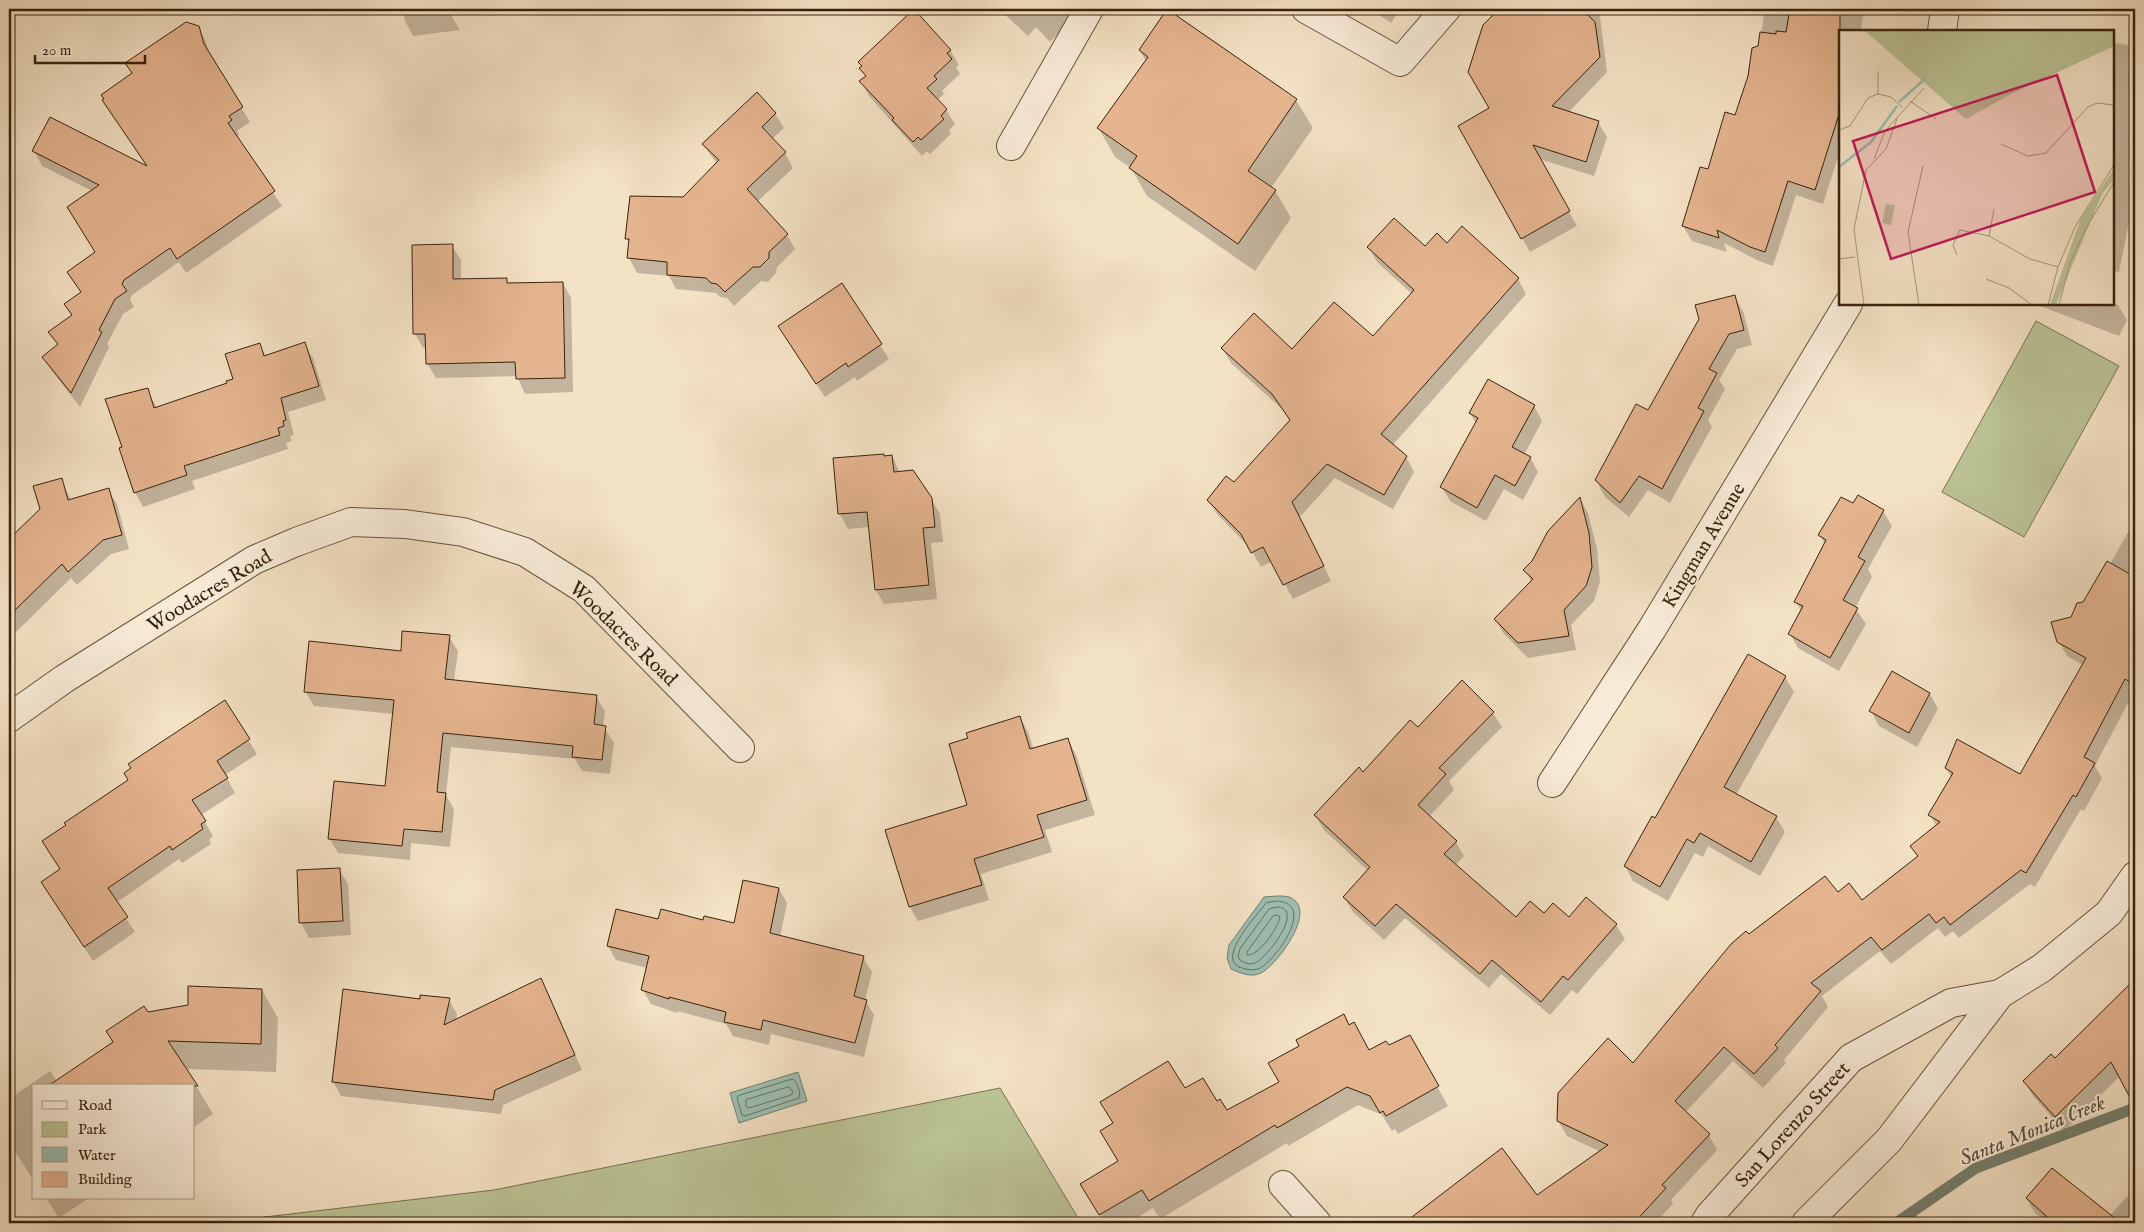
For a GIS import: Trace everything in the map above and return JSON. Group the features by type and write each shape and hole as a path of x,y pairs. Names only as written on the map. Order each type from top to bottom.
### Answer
{"street":[{"path":"1011,146 1089,9"},
{"path":"1306,9 1400,62 1446,9"},
{"path":"1942,30 1945,9"},
{"name":"Kingman Avenue","path":"1552,783 1652,630 1847,305"},
{"name":"Woodacres Road","path":"9,718 64,679 254,560 351,522 405,524 463,532 525,552 584,589 740,748"},
{"name":"San Lorenzo Street","path":"1806,1223 1889,1140 2000,994 2042,968 2108,914 2135,876"},
{"name":"San Lorenzo Street","path":"1705,1223 1710,1215 1851,1058 1950,1003 2000,994"},
{"path":"1283,1185 1317,1223"}],"green space":[{"path":"2036,321 2119,366 2024,537 1942,492"},
{"path":"1000,1088 1081,1223 214,1223 494,1190"}],"water":[{"path":"1264,897 1289,897 1297,903 1300,912 1293,936 1276,959 1261,973 1249,975 1231,969 1227,958 1229,945"},
{"path":"798,1072 807,1101 739,1123 730,1093"}],"building":[{"path":"914,9 951,50 947,53 952,59 934,76 937,79 927,88 947,109 941,116 944,119 921,140 918,137 913,142 892,120 894,118 859,81 866,76 859,68 862,66 858,62"},
{"path":"1167,9 1297,99 1248,171 1276,190 1238,244 1129,168 1137,156 1097,128 1148,57 1139,50"},
{"path":"1499,9 1582,9 1595,22 1600,57 1552,106 1599,121 1586,162 1533,145 1570,211 1521,239 1458,126 1489,108 1468,72 1483,25"},
{"path":"1790,9 1820,9 1840,12 1839,114 1815,190 1788,181 1765,252 1750,247 1717,230 1719,238 1682,226 1700,167 1708,169 1725,112 1735,115 1748,76 1752,48 1758,46 1760,32 1776,34 1776,31 1786,32"},
{"path":"186,22 199,26 204,44 243,107 229,116 232,120 228,123 275,191 177,259 170,248 124,280 122,284 127,291 115,299 99,330 102,332 71,393 42,357 58,344 48,332 72,315 64,304 81,292 67,272 95,252 67,207 99,185 32,151 50,117 147,166 102,100 104,99 101,95 132,73 125,63"},
{"path":"757,92 776,113 762,127 786,152 747,189 788,234 769,252 769,258 760,267 753,267 725,292 717,284 711,283 706,278 667,275 667,262 627,258 629,239 625,239 630,196 683,197 719,160 702,144"},
{"path":"1394,218 1425,246 1437,233 1447,243 1462,226 1519,278 1381,434 1407,456 1384,495 1327,464 1292,502 1324,566 1283,585 1263,547 1251,553 1241,534 1207,500 1226,476 1234,482 1290,420 1272,394 1221,348 1254,313 1292,349 1334,302 1373,336 1414,290 1367,247"},
{"path":"453,244 453,279 507,278 507,283 563,282 565,378 516,379 515,362 426,364 425,334 413,334 412,245"},
{"path":"842,283 882,344 848,367 846,363 816,384 778,326"},
{"path":"1735,295 1744,330 1729,334 1709,369 1717,373 1698,408 1704,411 1662,489 1639,476 1620,503 1595,480 1636,404 1648,410 1699,319 1695,305"},
{"path":"305,342 319,386 281,398 286,420 283,421 284,426 278,428 280,435 184,466 187,475 134,493 119,448 122,447 105,399 148,388 154,408 227,383 226,381 233,379 225,354 260,343 264,356"},
{"path":"1488,379 1535,405 1512,447 1531,457 1515,486 1495,475 1477,508 1440,487 1478,418 1469,413"},
{"path":"884,454 884,456 892,455 894,472 913,470 932,498 935,527 923,528 929,585 875,590 867,512 838,514 833,458"},
{"path":"62,478 68,500 109,488 122,535 103,540 68,572 62,564 9,616 9,539 40,509 33,486"},
{"path":"1858,495 1884,510 1858,557 1865,561 1843,600 1858,608 1830,658 1788,634 1803,606 1794,602 1826,540 1818,535 1841,497 1853,503"},
{"path":"1580,497 1589,533 1592,567 1586,586 1564,610 1569,636 1518,643 1494,619 1533,579 1523,570 1532,561 1548,531"},
{"path":"2107,561 2135,577 2135,685 2125,679 2084,757 2095,763 2076,797 2073,795 2026,873 2021,870 1950,925 1944,917 1936,923 1929,914 1882,950 1871,937 1811,983 1821,991 1775,1045 1778,1048 1754,1074 1724,1047 1675,1101 1710,1134 1662,1185 1666,1188 1634,1223 1404,1223 1502,1148 1537,1195 1608,1145 1557,1121 1558,1093 1608,1038 1633,1063 1731,944 1746,931 1749,934 1825,876 1838,892 1849,883 1862,900 1918,856 1910,846 1940,822 1928,815 1953,773 1945,768 1957,739 2020,774 2086,658 2057,642 2051,622 2071,617 2077,603 2083,602"},
{"path":"402,631 450,635 445,679 597,695 594,724 606,726 602,760 572,757 573,746 443,733 437,792 446,793 442,832 404,829 402,846 328,839 334,781 385,786 394,700 304,692 309,641 401,651"},
{"path":"1748,654 1786,676 1724,787 1777,816 1751,862 1700,833 1694,843 1687,839 1660,887 1624,866 1652,816 1655,818"},
{"path":"1892,671 1930,693 1909,733 1869,711"},
{"path":"1462,680 1494,712 1439,768 1446,774 1418,805 1457,841 1444,854 1516,917 1530,901 1544,913 1553,903 1569,917 1586,897 1617,924 1568,980 1563,976 1541,1002 1492,960 1480,974 1396,904 1375,926 1343,897 1370,867 1314,815 1359,767 1363,772 1410,720 1418,727"},
{"path":"225,700 250,739 217,761 228,778 192,800 206,821 201,824 203,829 172,850 170,846 108,888 128,917 84,947 41,882 60,869 42,841 66,825 64,823 128,780 124,773 131,768 128,764"},
{"path":"1020,716 1030,749 1068,738 1087,800 1037,815 1044,837 974,859 982,885 909,907 885,830 967,805 949,744 968,738 966,733"},
{"path":"340,868 343,921 299,923 297,870"},
{"path":"743,880 779,888 770,933 864,956 854,996 867,1000 855,1043 763,1020 761,1030 724,1022 726,1012 669,997 669,999 641,990 649,956 607,946 616,909 658,919 661,909 703,920 704,916 734,923"},
{"path":"541,978 575,1055 495,1090 493,1100 332,1082 343,989 420,999 420,995 450,998 444,1025"},
{"path":"2135,979 2135,1107 2111,1062 2055,1117 2023,1081 2051,1054 2055,1058"},
{"path":"188,986 262,989 261,1044 168,1041 198,1086 195,1086 195,1084 51,1084 113,1042 106,1031 144,1006 148,1012 188,1005"},
{"path":"1344,1014 1349,1025 1354,1022 1369,1050 1386,1041 1389,1045 1410,1035 1439,1086 1386,1116 1383,1111 1380,1113 1370,1096 1347,1087 1277,1128 1275,1125 1149,1201 1142,1190 1099,1215 1080,1184 1118,1161 1100,1131 1113,1123 1100,1102 1168,1061 1185,1088 1203,1078 1217,1101 1220,1099 1227,1110 1279,1082 1268,1063 1299,1046 1296,1040"},
{"path":"2052,1168 2121,1223 2054,1223 2026,1198"}],"waterway":[{"name":"Santa Monica Creek","path":"1896,1223 1976,1168 2135,1108"}]}
